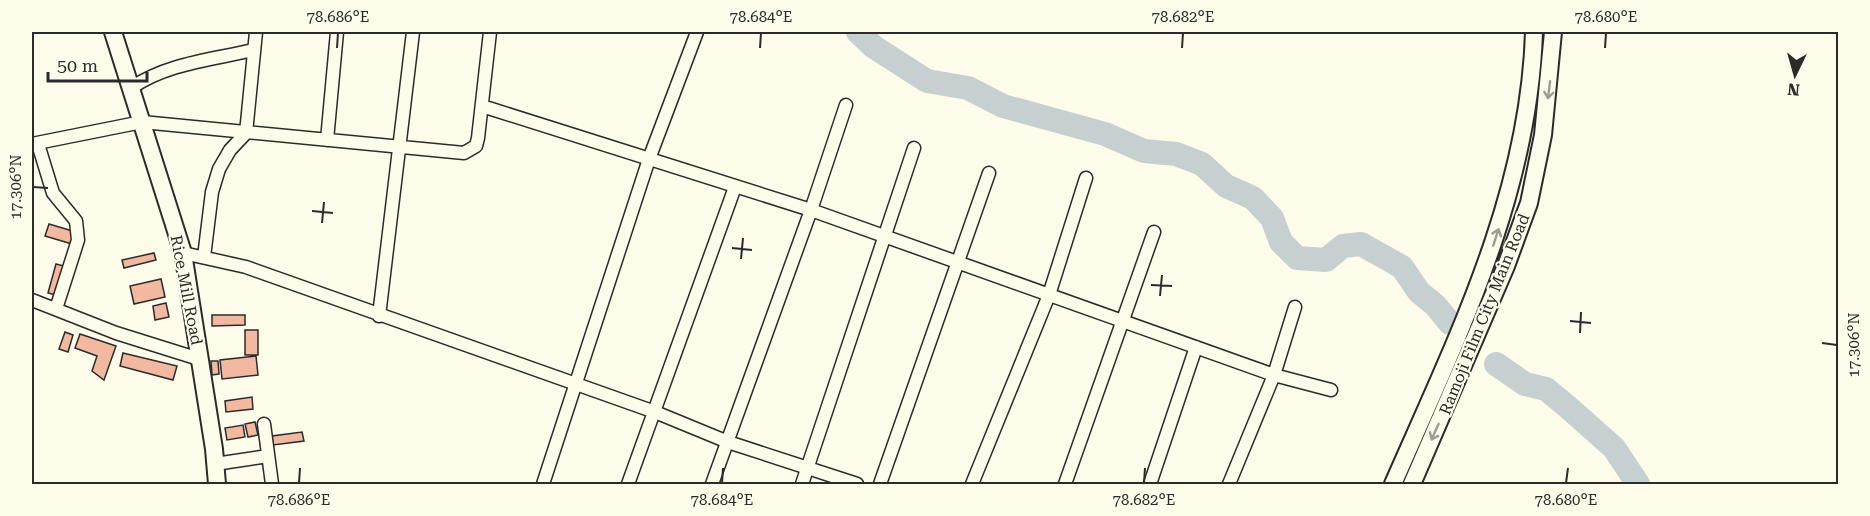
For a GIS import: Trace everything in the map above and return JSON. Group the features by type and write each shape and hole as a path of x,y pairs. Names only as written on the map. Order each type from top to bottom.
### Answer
{"street":[{"name":"Rice Mill Road","path":"113,32 183,253 217,484"},
{"path":"204,257 212,192 219,170 230,150 246,133 256,32"},
{"path":"327,140 337,32"},
{"path":"379,316 401,148 413,32"},
{"path":"56,309 78,240 78,228 53,193 35,144 142,122 464,153 471,151 478,138 490,32"},
{"path":"543,484 577,386 649,159 698,32"},
{"name":"Ramoji Film City Main Road","path":"1393,484 1466,318 1509,198 1524,132 1533,65 1534,32"},
{"name":"Ramoji Film City Main Road","path":"1412,484 1506,266 1529,203 1543,135 1553,32"},
{"path":"131,88 155,73 172,67 254,50"},
{"path":"712,484 811,210 846,105"},
{"path":"482,106 811,210 1196,348 1274,375 1331,390"},
{"path":"802,484 914,148"},
{"path":"880,484 989,174"},
{"path":"972,484 1049,295 1086,178"},
{"path":"628,484 735,187"},
{"path":"1065,484 1154,232"},
{"path":"183,253 246,267 655,412 728,442 857,484"},
{"path":"32,300 116,333 199,359"},
{"path":"1229,484 1274,375 1294,307"},
{"path":"1150,484 1196,348"},
{"path":"264,424 272,484"},
{"path":"215,464 268,456"}],"building":[{"path":"49,224 76,232 72,244 45,236"},
{"path":"154,253 156,260 124,268 122,260"},
{"path":"56,264 68,267 60,296 48,293"},
{"path":"161,279 165,297 134,304 130,286"},
{"path":"166,303 169,317 155,320 153,306"},
{"path":"212,315 245,315 245,325 212,326"},
{"path":"245,330 258,330 258,355 245,355"},
{"path":"65,332 73,335 68,352 59,349"},
{"path":"80,334 116,346 104,380 92,371 97,356 75,348"},
{"path":"123,353 177,366 173,380 120,366"},
{"path":"256,356 258,375 222,379 220,360"},
{"path":"211,361 218,361 219,374 212,375"},
{"path":"252,397 253,409 226,412 225,401"},
{"path":"255,422 258,435 248,437 245,424"},
{"path":"243,425 245,437 227,440 225,428"},
{"path":"302,432 304,441 273,445 272,436"}],"waterway":[{"path":"858,32 874,47 927,81 968,88 1003,106 1105,134 1144,151 1176,154 1202,164 1226,186 1253,198 1272,218 1281,242 1297,258 1326,260 1343,246 1361,244 1402,267 1419,292 1435,305 1450,323"},
{"path":"1496,364 1525,384 1546,389 1569,408 1614,448 1638,484"}]}
